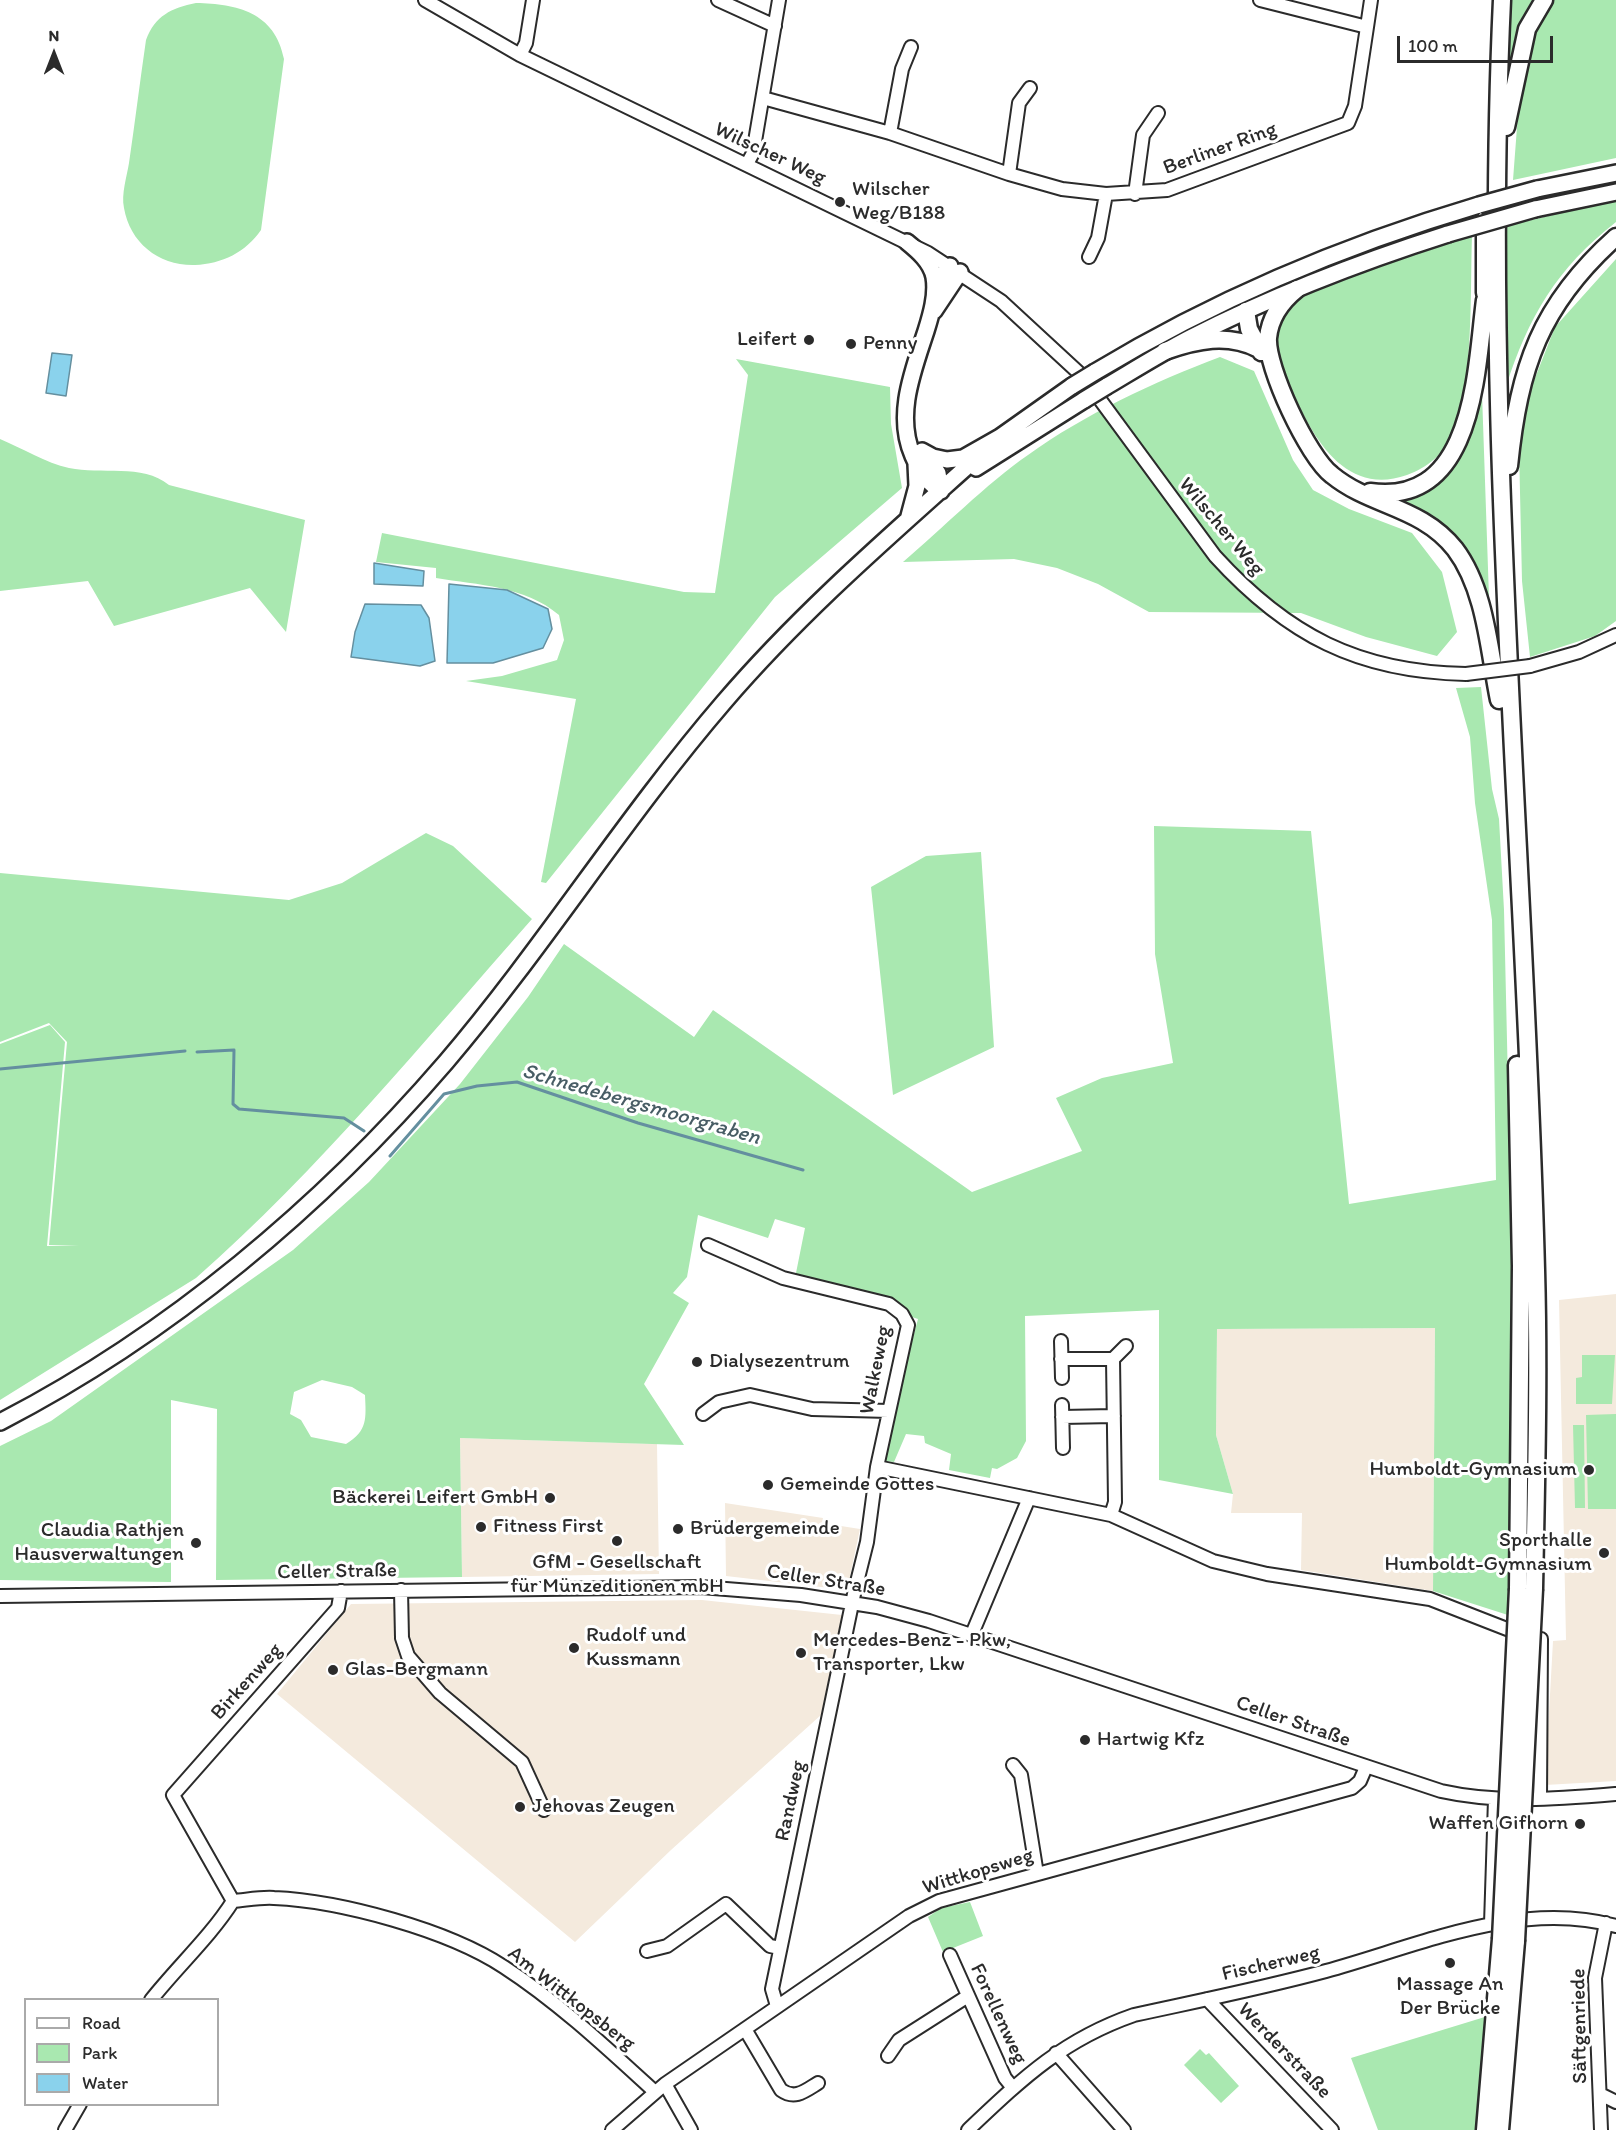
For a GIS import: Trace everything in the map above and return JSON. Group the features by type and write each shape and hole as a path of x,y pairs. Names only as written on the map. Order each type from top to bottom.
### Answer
{"highway":[{"path":"1491,0 1485,199 1485,300 1499,700 1528,1273"},
{"path":"1500,2130 1526,1589 1528,1297 1497,370 1496,190 1502,0"},
{"path":"1496,190 1520,56 1527,29 1544,0"},
{"path":"1502,529 1514,420 1522,382 1533,349 1548,316 1567,287 1590,260 1616,237"},
{"path":"1266,353 1273,318 1283,302 1297,289"},
{"path":"1350,488 1376,493 1403,490 1430,478 1449,459 1462,436 1468,415 1485,300"},
{"path":"1249,308 1266,353 1314,457 1330,474 1350,488 1422,519 1454,549 1476,589 1499,700"},
{"path":"1165,351 1196,342 1223,339 1236,340 1266,353"},
{"path":"1485,2130 1509,1940"}],"main road":[{"path":"919,457 947,460 963,458 1000,436 1076,380 1095,372 1226,300 1262,284 1355,246 1449,214 1537,189 1616,172"},
{"path":"941,491 1165,351 1249,308 1448,234 1535,209 1616,192"},
{"path":"907,242 930,266 934,277 931,316"},
{"path":"934,295 939,280 955,269"},
{"path":"941,491 928,481 919,457 908,441 905,416 915,366 931,316 955,269"},
{"path":"1249,308 1262,284"},
{"path":"1226,300 1249,308"},
{"path":"0,1422 101,1363 188,1302 298,1213 353,1161 445,1062 492,1005 644,801 725,701 818,602 1000,436"},
{"path":"907,519 916,498 919,457"}],"street":[{"name":"Wilscher Weg","path":"424,0 520,55 907,242 955,269 1009,308 1076,380"},
{"path":"520,55 526,44 533,0"},
{"path":"718,0 775,26"},
{"path":"747,165 753,153 779,0"},
{"path":"1260,0 1366,27 1371,0"},
{"name":"Berliner Ring","path":"763,98 890,133 1009,174 1062,189 1106,194 1135,194 1167,190 1348,123 1355,106 1366,27"},
{"path":"890,133 902,69 911,47"},
{"path":"1009,174 1019,103 1030,88"},
{"path":"1135,194 1143,135 1158,113"},
{"path":"1089,257 1098,238 1106,194"},
{"name":"Wilscher Weg","path":"1101,401 1215,556 1235,579 1274,612 1318,640 1365,660 1415,672 1466,674 1530,666 1579,652 1616,635"},
{"name":"Walkeweg","path":"708,1245 783,1278 889,1304 902,1314 908,1325 877,1467 867,1542 852,1603"},
{"path":"1061,1341 1062,1378"},
{"path":"1061,1359 1113,1359 1126,1346"},
{"path":"1111,1515 1115,1502 1113,1359"},
{"path":"703,1414 719,1402 750,1395 812,1409 889,1411"},
{"path":"1063,1448 1062,1411 1114,1416"},
{"path":"877,1467 1111,1515 1213,1561 1267,1574 1430,1599 1530,1638 1542,1639 1540,1799"},
{"path":"972,1634 1029,1498"},
{"name":"Celler Straße","path":"0,1596 340,1600 400,1590 712,1587 770,1590 852,1603 972,1634 1441,1791 1495,1799 1540,1799 1616,1794"},
{"path":"400,1590 402,1638 408,1656 440,1693 522,1762 544,1809"},
{"name":"Birkenweg","path":"233,1901 173,1795 340,1600"},
{"name":"Randweg","path":"777,2006 772,1989 852,1603"},
{"path":"1013,1765 1021,1775 1037,1874"},
{"name":"Wittkopsweg","path":"612,2130 660,2088 924,1907 1352,1788 1360,1781 1366,1767"},
{"path":"1491,1924 1495,1799"},
{"name":"Am Wittkopsberg","path":"233,1901 273,1898 352,1910 412,1927 464,1946 504,1966 660,2088"},
{"path":"153,1998 170,1975 218,1925 233,1901"},
{"path":"647,1951 667,1946 726,1904 770,1946 780,1948"},
{"name":"Fischerweg","path":"968,2130 1056,2052 1104,2026 1134,2015 1325,1971 1491,1924 1579,1918 1611,1924"},
{"name":"Säftgenriede","path":"1601,2130 1595,1978 1611,1924"},
{"name":"Forellenweg","path":"950,1955 1013,2088"},
{"path":"888,2056 899,2040 968,1996"},
{"name":"Werderstraße","path":"1207,1999 1332,2130"},
{"path":"745,2029 781,2090 788,2095 797,2096 818,2084"},
{"path":"1056,2052 1124,2130"},
{"path":"660,2088 691,2130"},
{"path":"1600,2094 1616,2102"},
{"path":"64,2130 79,2106"}],"shaded area":[{"name":"Humboldt-Gymnasium","path":"1616,1294 1616,1781 1545,1785 1553,1641 1566,1640 1559,1300"},
{"path":"1435,1328 1433,1591 1301,1570 1302,1513 1231,1513 1233,1494 1216,1435 1217,1329"},
{"path":"460,1438 657,1444 659,1574 462,1577"},
{"path":"725,1503 823,1518 822,1523 860,1529 847,1590 726,1576"},
{"path":"702,1600 842,1615 821,1715 671,1850 575,1942 277,1694 351,1604"}],"green space":[{"path":"1509,0 1532,0 1517,27 1507,80"},
{"path":"1551,0 1616,0 1616,158 1513,180 1519,101 1529,42"},
{"path":"196,3 239,9 263,21 279,43 284,59 261,230 248,245 232,255 215,262 195,265 170,261 148,250 127,221 123,197 146,40 154,25 165,14"},
{"path":"1616,200 1616,222 1577,257 1547,296 1524,338 1506,387 1506,226"},
{"path":"1472,235 1468,363 1460,413 1450,440 1434,459 1407,475 1380,480 1356,474 1336,460 1319,441 1305,417 1274,345 1275,332 1280,318 1297,297 1397,258"},
{"path":"1616,259 1616,621 1595,636 1530,657 1522,581 1519,448 1526,401 1555,327"},
{"path":"1220,357 1254,371 1293,460 1313,490 1349,509 1412,533 1442,572 1457,632 1437,656 1366,637 1301,613 1149,612 1098,584 1057,568 1014,559 903,562 996,479 1050,440 1121,400"},
{"path":"736,359 890,387 891,424 902,488 775,597 546,883 541,882 576,699 466,681 502,676 557,660 564,640 559,615 546,605 516,592 436,578 436,568 376,562 382,533 684,592 715,593 748,375"},
{"path":"1481,364 1490,627 1474,570 1392,501 1439,476 1460,456 1466,445 1474,418"},
{"path":"0,439 60,466 81,470 146,474 169,485 305,520 286,632 250,588 114,626 88,581 0,591"},
{"path":"1481,687 1492,789 1499,819 1504,910 1513,1301 1511,1616 1433,1591 1435,1328 1217,1329 1216,1435 1233,1494 1159,1480 1159,1310 1025,1316 1026,1441 1017,1458 997,1469 992,1468 990,1478 949,1470 951,1454 925,1443 924,1436 906,1434 894,1462 885,1461 901,1382 918,1319 795,1278 805,1228 775,1219 768,1238 698,1215 687,1277 673,1293 689,1303 644,1384 684,1445 460,1438 462,1577 216,1580 217,1409 171,1400 171,1582 0,1580 0,1446 51,1421 293,1250 369,1182 460,1084 528,997 564,944 694,1037 713,1010 972,1192 1082,1151 1056,1098 1102,1078 1173,1063 1155,954 1154,826 1311,831 1349,1204 1496,1180 1492,920 1475,803 1470,737 1456,688","holes":["322,1380 352,1387 365,1395 365,1417 362,1429 346,1444 311,1437 301,1420 290,1414 294,1392"]},
{"path":"426,833 453,846 532,919 328,1149 241,1237 196,1278 0,1400 0,1044 50,1025 65,1042 47,1246 79,1246 49,1245 67,1042 49,1023 0,1042 0,873 289,900 342,883"},
{"path":"981,852 994,1047 893,1095 871,887 926,856"},
{"path":"1582,1355 1615,1355 1612,1404 1576,1404 1576,1378 1582,1377"},
{"path":"1616,1414 1616,1509 1588,1509 1586,1415"},
{"path":"1573,1425 1584,1425 1585,1508 1575,1508"},
{"path":"970,1902 983,1936 943,1952 928,1917 941,1908"},
{"path":"1488,2016 1477,2130 1378,2130 1351,2058"},
{"path":"1200,2049 1206,2055 1209,2053 1239,2086 1221,2103 1184,2065"}],"water":[{"path":"52,353 72,355 66,396 46,393"},
{"path":"374,563 424,571 423,586 374,584"},
{"path":"449,584 507,590 548,609 552,629 543,648 493,663 447,663"},
{"path":"365,604 421,605 429,618 435,661 420,666 351,657 355,632"}],"waterway":[{"name":"Schnedebergsmoorgraben","path":"197,1052 234,1050 233,1104 239,1109 344,1118 364,1131"},
{"name":"Schnedebergsmoorgraben","path":"0,1069 185,1051"},
{"name":"Schnedebergsmoorgraben","path":"390,1156 444,1094 477,1086 517,1082 638,1123 803,1170"}],"place":[{"name":"Wilscher Weg/B188","path":"840,202"},
{"name":"Leifert","path":"809,340"},
{"name":"Penny","path":"851,344"},
{"name":"Dialysezentrum","path":"697,1362"},
{"name":"Humboldt-Gymnasium","path":"1589,1470"},
{"name":"Gemeinde Gottes","path":"768,1485"},
{"name":"Bäckerei Leifert GmbH","path":"550,1498"},
{"name":"Fitness First","path":"481,1527"},
{"name":"Brüdergemeinde","path":"678,1529"},
{"name":"GfM - Gesellschaft für Münzeditionen mbH","path":"617,1541"},
{"name":"Claudia Rathjen Hausverwaltungen","path":"196,1543"},
{"name":"Sporthalle Humboldt-Gymnasium","path":"1604,1553"},
{"name":"Rudolf und Kussmann","path":"574,1648"},
{"name":"Mercedes-Benz - Pkw, Transporter, Lkw","path":"801,1653"},
{"name":"Glas-Bergmann","path":"333,1670"},
{"name":"Hartwig Kfz","path":"1085,1740"},
{"name":"Jehovas Zeugen","path":"520,1807"},
{"name":"Waffen Gifhorn","path":"1580,1824"},
{"name":"Massage An Der Brücke","path":"1450,1963"}]}
